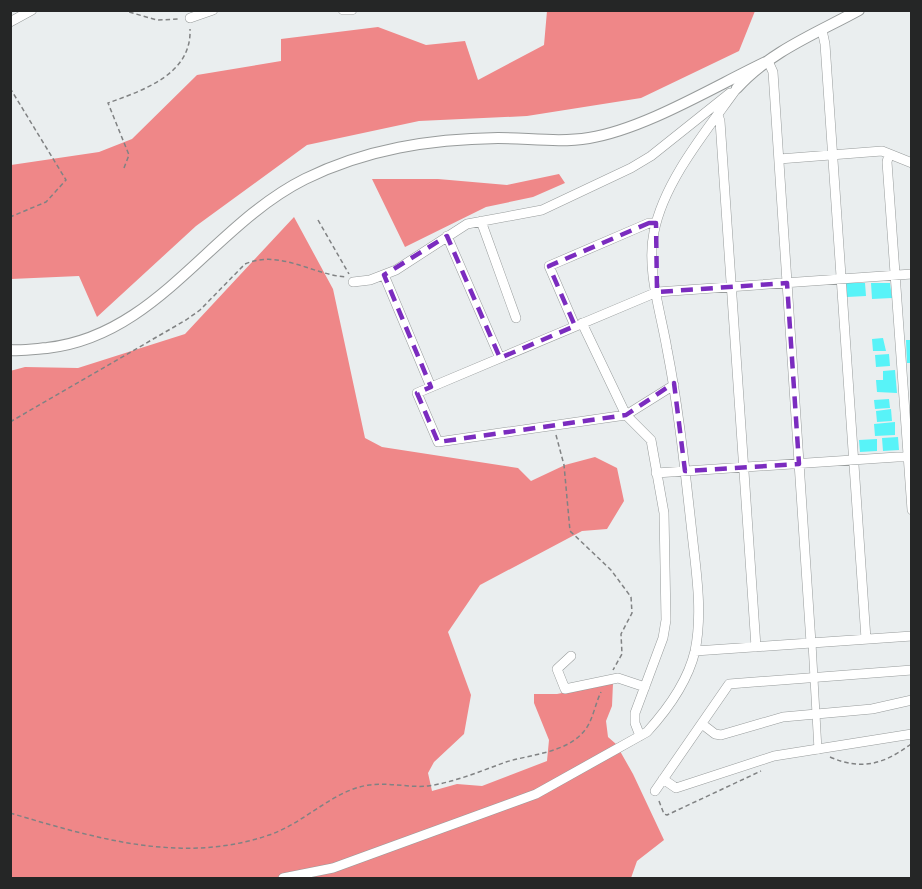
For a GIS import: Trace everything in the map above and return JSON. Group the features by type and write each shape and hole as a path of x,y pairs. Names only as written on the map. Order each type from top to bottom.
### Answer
{"street":[{"path":"10,22 32,10"},
{"path":"190,18 213,10"},
{"path":"343,10 352,10"},
{"path":"10,350 66,346 106,332 144,308 227,234 264,205 303,180 350,159 417,143 500,138 540,141 589,138 637,124 768,61 859,10"},
{"path":"822,30 866,639"},
{"path":"283,879 333,868 536,794 640,736 659,718 685,678 695,651 698,597 674,385 657,292 653,235 669,188 737,88 750,74 768,61"},
{"path":"768,61 773,72 816,714 823,750"},
{"path":"352,279 384,275 396,270 461,227 542,210 631,168 737,88"},
{"path":"718,115 745,467 756,647"},
{"path":"779,159 882,151 912,163"},
{"path":"889,154 887,162 910,456 912,510"},
{"path":"481,221 516,318"},
{"path":"640,736 635,723 635,713 663,638 666,620 664,513 651,440 626,415 549,266 649,223 656,223"},
{"path":"447,236 500,358"},
{"path":"674,385 626,415 438,442 417,393 657,292 912,274"},
{"path":"384,275 431,387"},
{"path":"656,473 910,456"},
{"path":"695,651 912,636"},
{"path":"571,656 557,669 561,685 565,689 618,678 645,687"},
{"path":"655,791 729,684 912,670"},
{"path":"702,724 715,734 721,735 783,717 872,709 912,700"},
{"path":"663,779 676,788 774,756 912,734"}],"path":[{"path":"122,10 157,20 190,18 191,45 186,57 150,88 108,103 129,155 124,168"},
{"path":"10,88 66,180 46,202 10,217"},
{"path":"318,220 352,279"},
{"path":"10,423 186,320 200,310 245,264 254,261 292,261 352,279"},
{"path":"10,813 83,835 123,843 178,849 249,840 269,835 303,820 344,791 369,785 429,786 547,752 572,741 585,730 622,654 621,634 632,613 631,597 611,570 570,531 564,465 554,425"},
{"path":"823,750 829,757 845,764 871,766 912,743"},
{"path":"655,791 664,814 667,815 765,769"}],"highlighted area":[{"path":"649,223 656,223 657,292 787,283 799,464 685,471 674,383 626,415 438,442 417,393 431,387 384,275 447,236 500,358 575,326 549,266"}],"shaded area":[{"path":"547,11 755,11 739,51 641,98 527,116 419,121 307,145 196,226 97,317 79,276 11,279 11,165 99,152 132,139 197,75 281,61 281,39 378,27 426,45 465,41 478,80 544,45"},
{"path":"559,174 565,183 533,197 486,207 405,247 372,179 438,179 507,185"},
{"path":"294,217 333,289 365,438 382,447 518,468 531,481 565,465 595,457 617,468 624,501 607,529 582,531 480,585 448,632 471,695 464,734 434,762 428,773 432,791 457,784 482,786 547,761 549,740 534,703 534,694 557,694 613,683 612,706 606,721 608,737 616,744 633,774 664,840 637,861 631,878 11,878 10,371 25,367 78,368 185,334"}],"building":[{"path":"846,283 865,283 866,296 847,297"},
{"path":"871,283 890,283 892,298 872,299"},
{"path":"883,338 886,351 873,351 872,339"},
{"path":"906,340 912,340 912,363 907,363"},
{"path":"889,354 890,366 876,367 875,355"},
{"path":"895,370 897,393 877,392 876,380 883,380 883,371"},
{"path":"889,399 890,408 875,409 874,400"},
{"path":"891,409 892,421 877,422 876,411"},
{"path":"895,422 895,435 875,436 874,424"},
{"path":"898,437 899,450 883,451 882,438"},
{"path":"877,439 877,451 860,452 859,440"}]}
